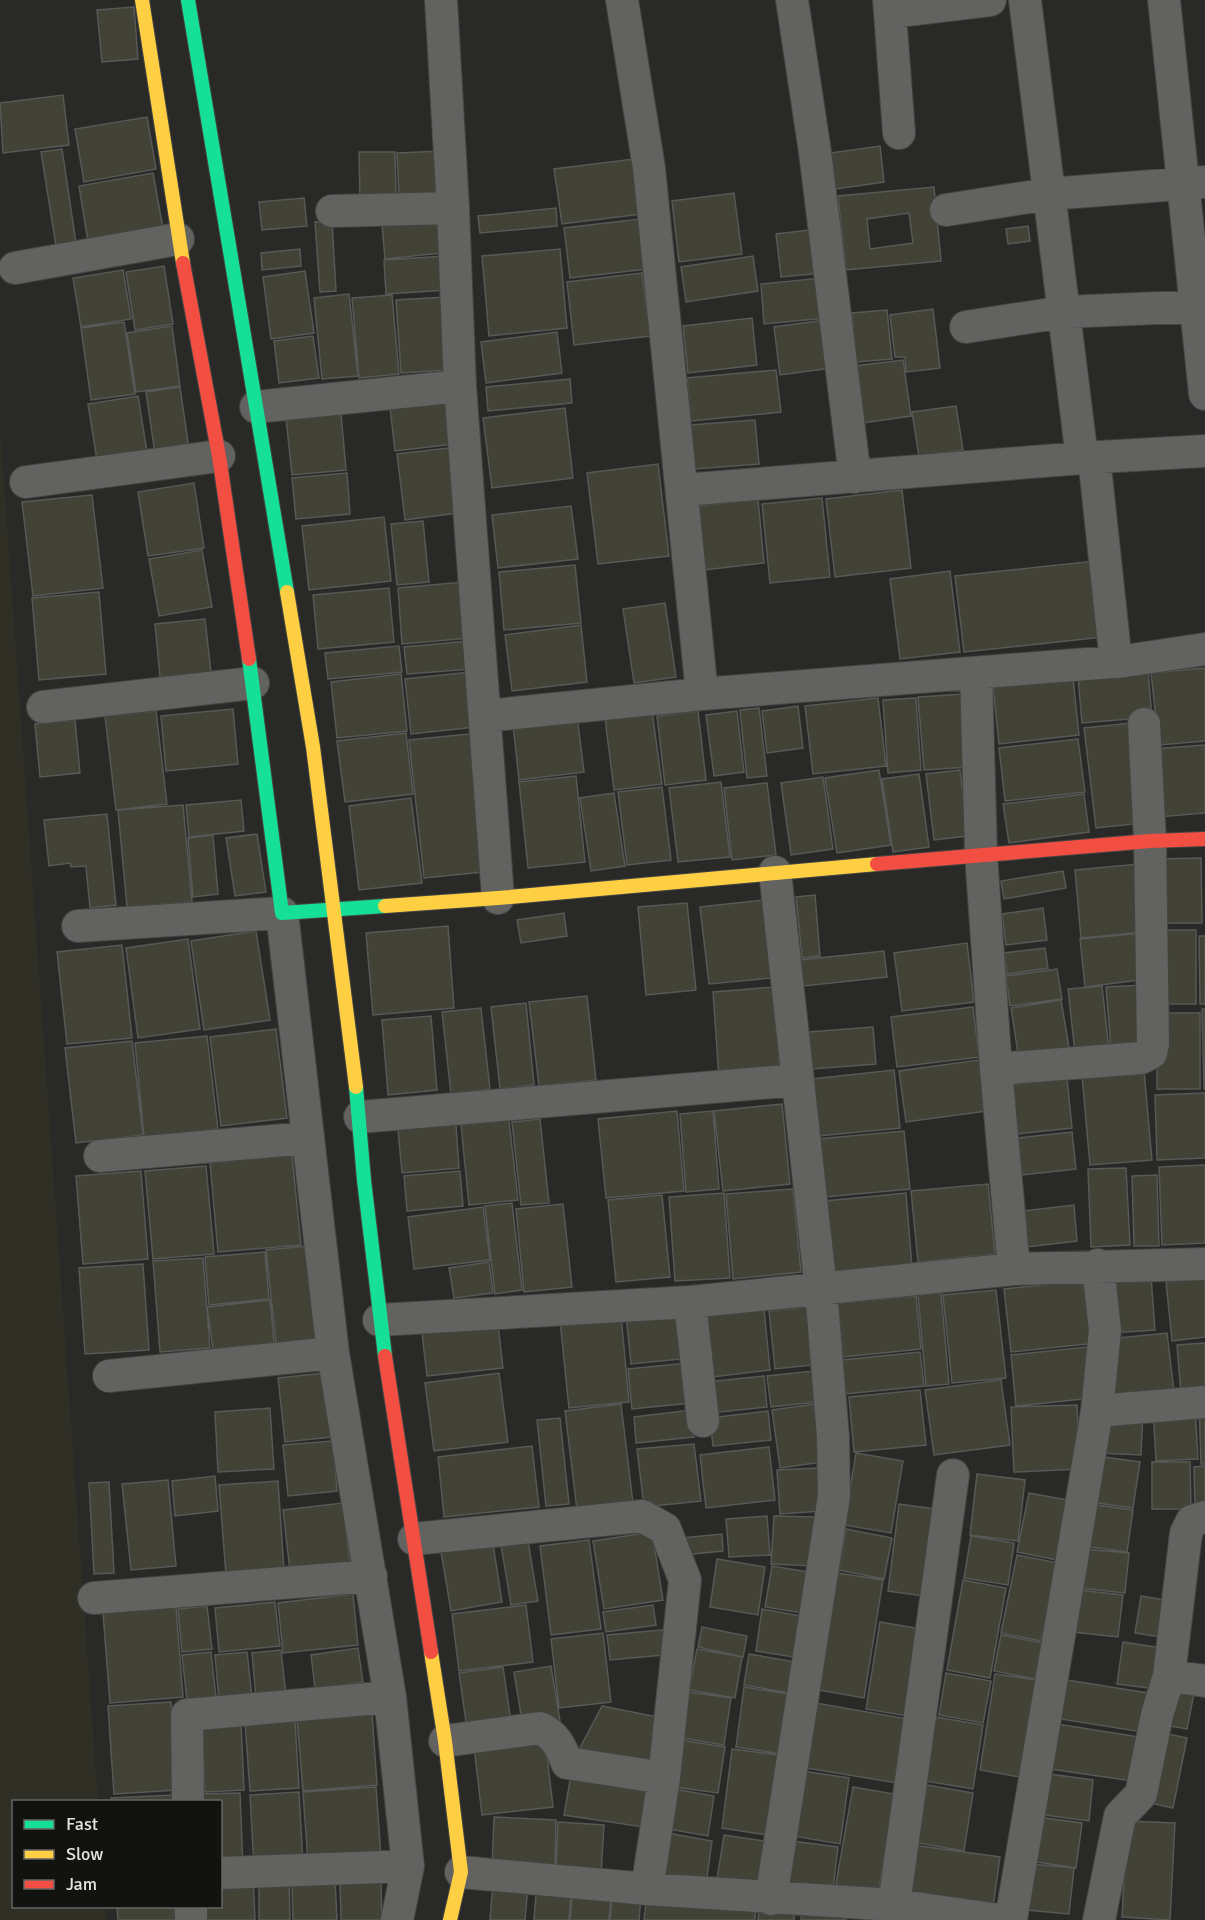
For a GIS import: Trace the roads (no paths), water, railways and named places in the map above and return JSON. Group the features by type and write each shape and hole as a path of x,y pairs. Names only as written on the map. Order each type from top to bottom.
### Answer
{"street":[{"path":"142,0 178,239 219,456 253,683 333,1353 390,1697 408,1866 397,1920"},
{"path":"188,0 313,747 360,1117 364,1180 379,1320 445,1741 461,1872 450,1920"},
{"path":"441,0 460,386 498,898"},
{"path":"622,0 649,168 702,694"},
{"path":"792,0 814,152 855,477"},
{"path":"899,133 889,6 990,0"},
{"path":"1025,0 1064,312 1088,458 1116,662"},
{"path":"1164,0 1194,182 1192,279 1201,306 1205,394"},
{"path":"946,210 1049,194 1194,182"},
{"path":"332,211 453,208"},
{"path":"15,268 178,239"},
{"path":"966,327 1064,312 1201,306"},
{"path":"256,407 460,386"},
{"path":"682,490 1205,451"},
{"path":"26,482 219,456"},
{"path":"485,716 702,694 1116,662 1205,649"},
{"path":"976,673 981,854 996,1069 1014,1269"},
{"path":"43,707 253,683"},
{"path":"996,1069 1140,1058 1151,1053 1153,1044 1150,841 1144,724"},
{"path":"78,926 498,898 981,854 1205,839"},
{"path":"771,1899 834,1496 833,1437 821,1290 796,1080 775,872"},
{"path":"360,1117 796,1080"},
{"path":"100,1156 307,1138"},
{"path":"379,1320 690,1302 1014,1269 1098,1265 1205,1264"},
{"path":"1011,1920 1097,1411 1106,1330 1098,1265"},
{"path":"690,1302 703,1421"},
{"path":"110,1376 333,1353"},
{"path":"1097,1411 1205,1402"},
{"path":"894,1905 953,1475"},
{"path":"414,1539 642,1516 665,1529 685,1580 664,1778 647,1890"},
{"path":"1099,1920 1120,1816 1141,1794 1157,1715 1169,1676 1186,1533 1192,1521 1205,1517"},
{"path":"94,1598 371,1576"},
{"path":"1169,1676 1205,1681"},
{"path":"188,1800 187,1715 390,1697"},
{"path":"445,1741 540,1728 552,1734 567,1763 664,1778"},
{"path":"222,1873 408,1866"},
{"path":"461,1872 647,1890 894,1905 1000,1920"}]}
